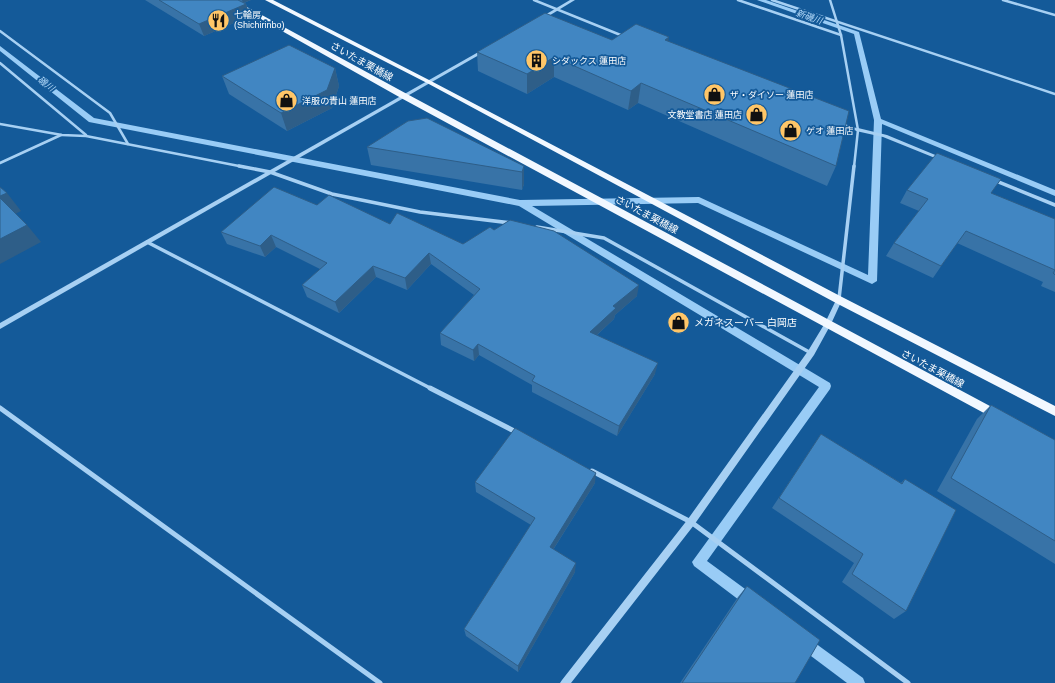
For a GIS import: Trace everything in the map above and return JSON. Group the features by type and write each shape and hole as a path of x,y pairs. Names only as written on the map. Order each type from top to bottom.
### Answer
{"main road":[{"name":"さいたま栗橋線","path":"230,0 404,96 1007,420"},
{"name":"さいたま栗橋線","path":"268,0 430,82 839,300 1055,411"}],"street":[{"path":"534,0 631,39"},
{"path":"537,21 573,0"},
{"path":"738,0 841,35"},
{"path":"772,0 1055,94"},
{"path":"565,683 691,522 811,354 828,324 839,300 858,130 841,35 830,0"},
{"path":"1003,0 1055,15"},
{"path":"0,30 110,113 128,144"},
{"path":"0,326 490,48"},
{"path":"0,63 86,136"},
{"path":"0,124 62,135 86,136 270,172 332,194 420,212 517,224"},
{"path":"838,124 885,136 951,163"},
{"path":"0,163 62,135"},
{"path":"988,178 1055,205"},
{"path":"533,227 604,238 811,354"},
{"path":"147,242 522,435"},
{"path":"0,408 380,683"},
{"path":"585,468 691,522 908,683"}],"building":[{"path":"159,0 238,0 246,4 199,24"},
{"path":"545,13 612,40 636,24 669,37 665,40 849,111 836,166 641,83 631,91 554,57 527,74 477,52"},
{"path":"289,45 335,68 327,90 281,113 222,76"},
{"path":"427,118 524,166 522,172 367,147 408,121"},
{"path":"937,153 1001,179 991,193 1055,219 1055,270 966,231 941,266 894,243 928,199 907,190"},
{"path":"0,187 7,193 0,196"},
{"path":"274,187 317,205 329,195 390,224 397,213 463,244 490,227 494,230 510,220 554,231 639,285 613,306 616,308 590,332 658,363 619,426 532,381 535,376 478,344 473,350 440,333 480,289 429,253 405,278 373,266 335,302 302,285 327,263 271,235 260,246 221,232"},
{"path":"0,198 27,225 0,239"},
{"path":"991,405 1055,440 1055,541 951,478"},
{"path":"515,428 596,473 550,547 576,563 518,666 464,629 535,518 475,482"},
{"path":"821,434 902,484 905,479 956,510 906,611 852,574 863,554 779,498"},
{"path":"747,586 820,640 795,683 682,683"}],"waterway":[{"name":"新磯川","path":"760,0 857,33 878,120"},
{"name":"磯川","path":"0,48 92,120 520,203 699,200 872,281 878,120"},
{"path":"878,120 1055,193"},
{"path":"521,203 826,386 698,562 751,602"},
{"path":"804,642 858,683"}],"place":[{"name":"七輪房 (Shichirinbo)","path":"218,20"},
{"name":"シダックス 蓮田店","path":"536,61"},
{"name":"ザ・ダイソー 蓮田店","path":"715,95"},
{"name":"洋服の青山 蓮田店","path":"287,101"},
{"name":"文教堂書店 蓮田店","path":"757,115"},
{"name":"ゲオ 蓮田店","path":"791,131"},
{"name":"メガネスーパー 白岡店","path":"678,322"}]}
